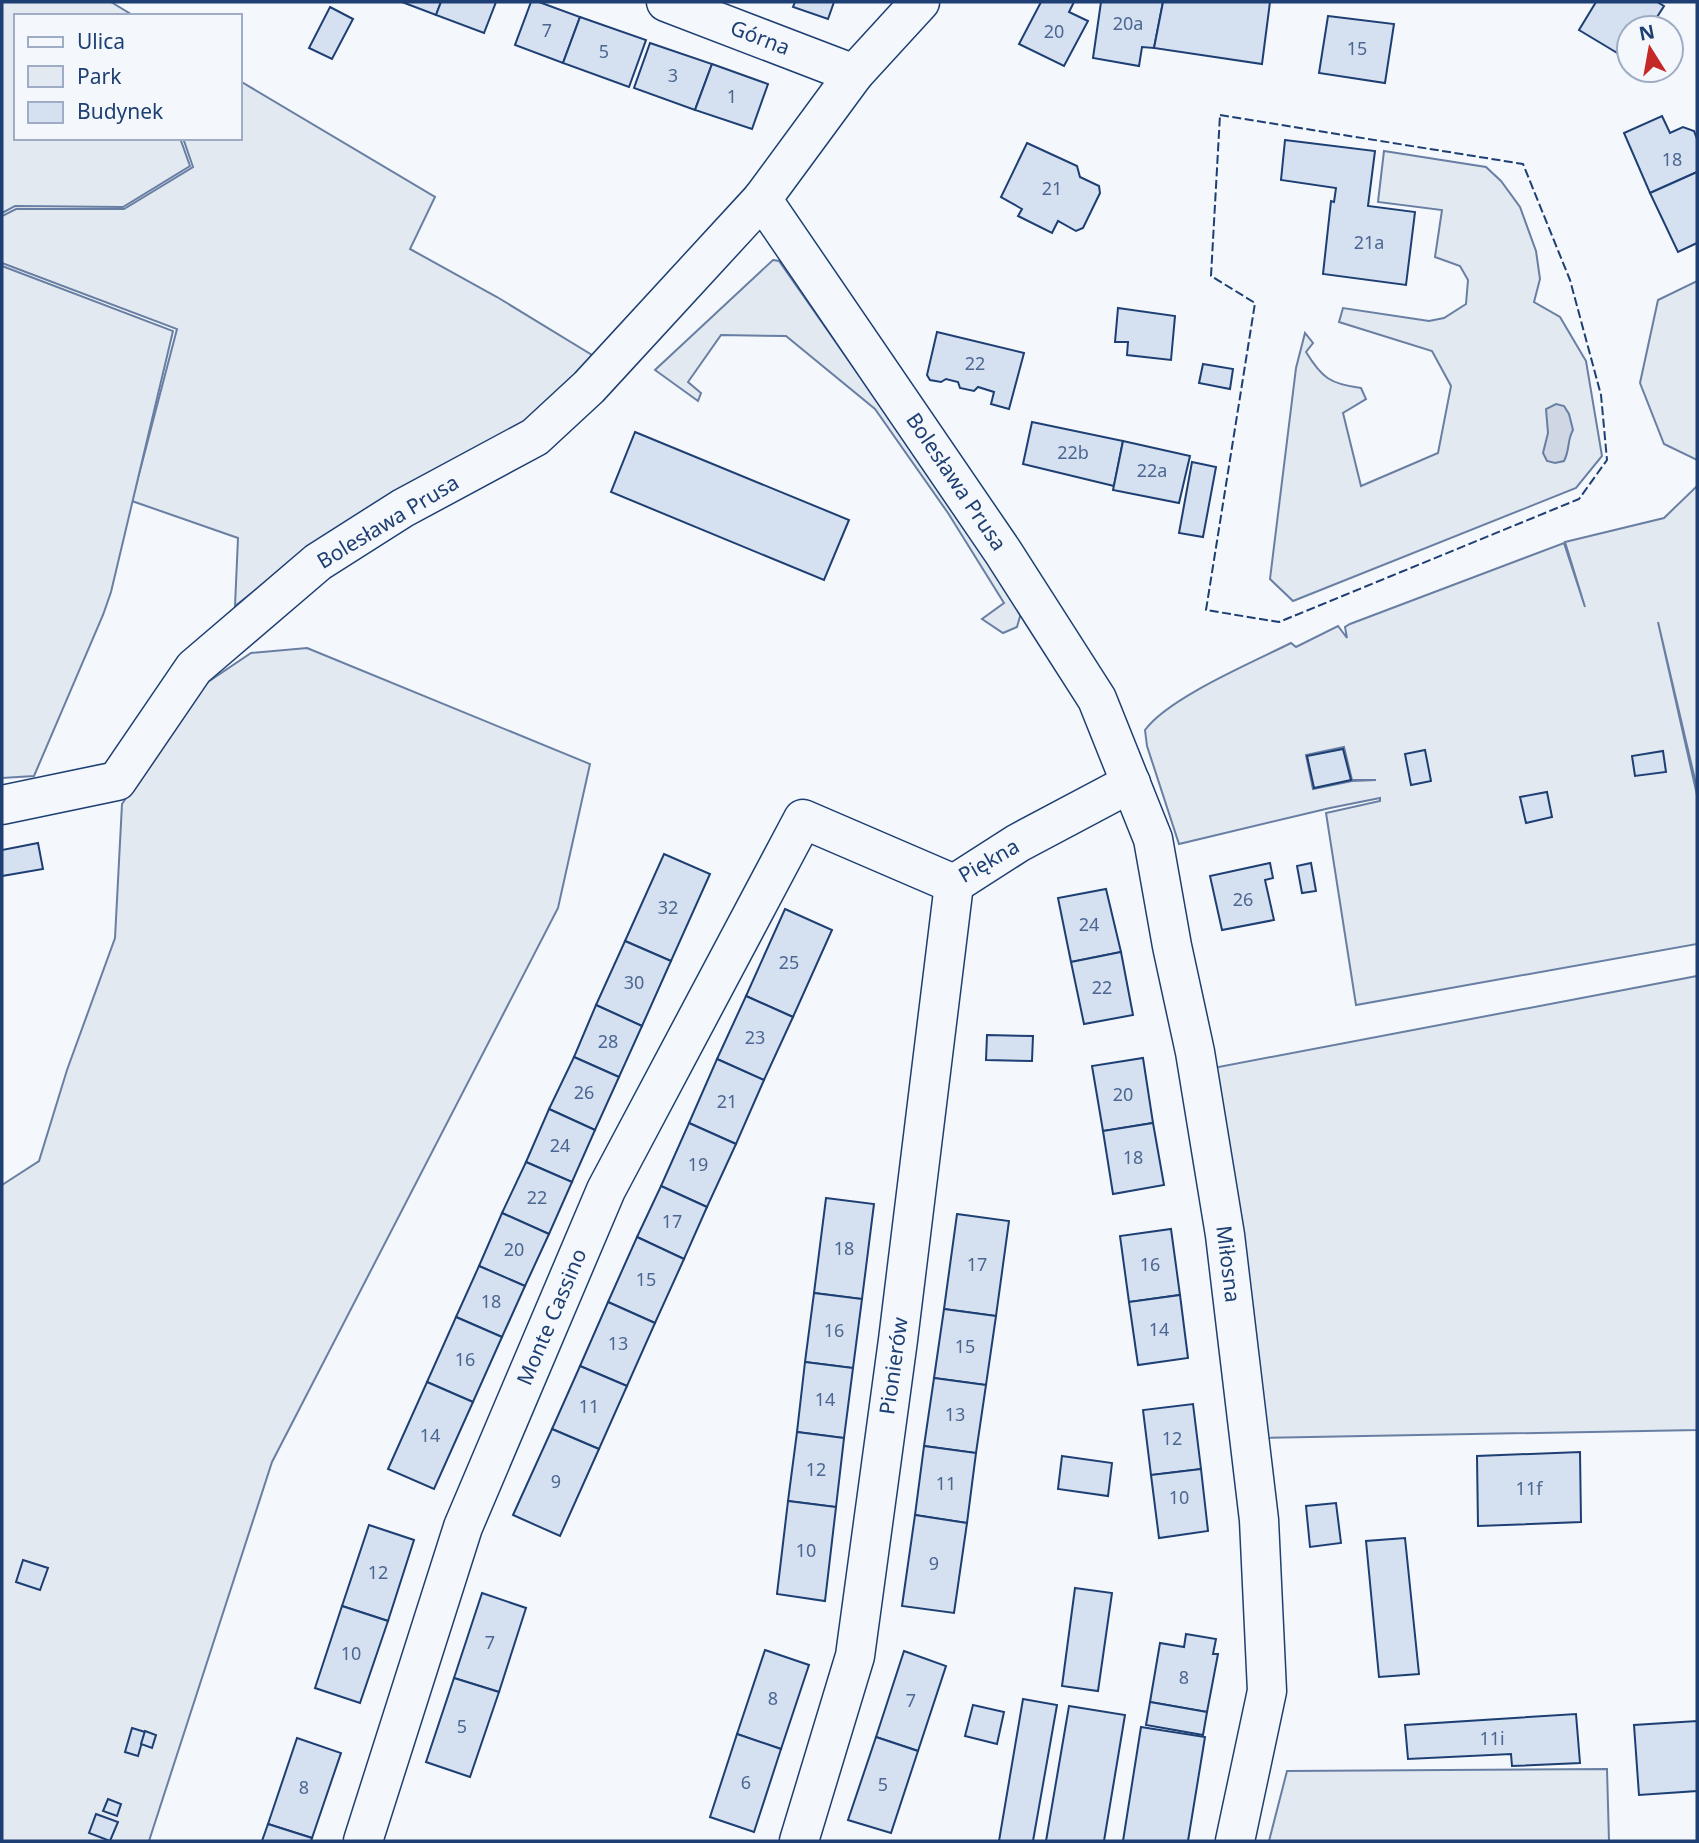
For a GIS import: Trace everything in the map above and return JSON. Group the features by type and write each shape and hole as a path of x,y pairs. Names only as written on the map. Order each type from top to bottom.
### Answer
{"street":[{"name":"Górna","path":"666,2 854,74"},
{"name":"Bolesława Prusa","path":"4,803 117,781 194,668 318,562 403,508 535,437 589,387 762,199 854,74 920,2"},
{"name":"Bolesława Prusa","path":"762,199 996,540 1097,699"},
{"name":"Miłosna","path":"1097,699 1153,839 1195,1052 1225,1236 1259,1520 1267,1691 1235,1841"},
{"name":"Piękna","path":"803,819 954,884 1018,843 1131,783"},
{"name":"Monte Cassino","path":"363,1841 463,1527 600,1202 803,819"},
{"name":"Pionierów","path":"799,1841 855,1656 898,1340 954,884"}],"green space":[{"path":"2,2 111,2 131,14 14,14 14,140 181,140 190,166 123,207 15,206 2,213"},
{"path":"242,82 435,197 410,249 497,297 592,355 541,412 300,556 235,606 238,538 132,501 177,329 2,263 2,216 16,209 124,209 193,167 184,140 242,140"},
{"path":"1384,151 1486,167 1501,181 1520,207 1536,251 1540,279 1534,302 1560,317 1586,361 1602,456 1576,488 1293,601 1270,579 1296,368 1305,333 1313,343 1306,352 1322,374 1334,382 1361,388 1366,399 1343,413 1361,486 1438,453 1451,386 1432,351 1339,322 1343,308 1429,321 1444,318 1466,304 1468,280 1460,266 1435,257 1442,210 1378,202"},
{"path":"773,260 779,261 951,507 1021,613 1017,627 1003,633 982,619 1004,603 948,513 875,409 786,336 721,335 688,382 701,393 698,401 655,370"},
{"path":"2,266 173,331 111,592 103,615 34,776 2,778"},
{"path":"1697,281 1697,460 1664,444 1640,383 1658,300"},
{"path":"1697,486 1697,788 1658,622 1697,795 1697,944 1356,1005 1326,813 1380,801 1380,798 1179,844 1147,746 1145,730 1156,718 1191,693 1291,643 1296,647 1338,626 1347,638 1345,627 1350,624 1564,543 1585,607 1565,542 1664,518","holes":["1344,747 1352,780 1376,780 1352,781 1313,789 1306,755"]},
{"path":"307,648 590,764 558,908 272,1462 149,1841 2,1841 2,1185 39,1161 67,1070 115,938 122,804 202,686 251,653"},
{"path":"1697,976 1697,1430 1256,1438 1208,1069"},
{"path":"1607,1769 1609,1841 1269,1841 1287,1771"}],"shaded area":[{"path":"1556,404 1564,406 1573,430 1564,461 1555,463 1547,461 1543,453 1548,433 1546,409"}],"building":[{"path":"402,2 441,2 436,15"},
{"path":"441,2 496,2 484,33 436,15"},
{"path":"531,2 539,2 580,17 563,63 515,45"},
{"path":"795,2 834,2 828,19 793,7"},
{"path":"1041,2 1074,2 1069,12 1088,21 1064,66 1019,44"},
{"path":"1101,2 1163,2 1154,48 1142,47 1139,66 1093,58"},
{"path":"1163,2 1270,2 1262,64 1154,48"},
{"path":"1596,2 1657,2 1664,6 1659,14 1615,14 1615,52 1579,30"},
{"path":"330,7 353,19 332,59 309,48"},
{"path":"1328,16 1394,24 1385,83 1319,73"},
{"path":"580,17 646,40 629,87 563,63"},
{"path":"650,43 712,64 695,110 634,88"},
{"path":"712,64 768,84 752,129 695,110"},
{"path":"1662,116 1670,133 1683,127 1694,131 1697,139 1697,172 1650,193 1624,133"},
{"path":"1285,140 1375,151 1368,206 1415,212 1406,285 1323,274 1331,201 1334,202 1336,188 1281,180"},
{"path":"1027,143 1077,166 1080,177 1099,186 1100,193 1083,228 1076,231 1058,221 1052,233 1018,216 1022,209 1001,197"},
{"path":"1697,172 1697,243 1678,252 1650,193"},
{"path":"1118,308 1175,316 1171,360 1127,355 1128,342 1115,342"},
{"path":"937,332 1024,353 1009,409 991,404 994,392 978,387 974,391 960,388 958,382 946,379 941,382 930,380 927,375"},
{"path":"1203,364 1233,369 1230,389 1199,383"},
{"path":"1032,422 1123,441 1114,486 1023,464"},
{"path":"635,432 849,520 824,580 611,492"},
{"path":"1123,441 1190,456 1179,503 1113,490"},
{"path":"1192,462 1216,467 1203,537 1179,533"},
{"path":"1343,749 1351,780 1314,788 1307,756"},
{"path":"1425,750 1431,781 1411,785 1405,754"},
{"path":"1663,751 1666,772 1635,776 1632,756"},
{"path":"1547,792 1552,817 1526,823 1520,797"},
{"path":"38,843 43,869 2,876 2,850"},
{"path":"664,854 710,874 671,961 625,941"},
{"path":"1270,863 1273,878 1265,880 1274,920 1222,930 1210,876"},
{"path":"1311,863 1316,891 1302,893 1297,866"},
{"path":"1106,889 1121,952 1071,962 1058,898"},
{"path":"785,909 832,930 793,1017 746,996"},
{"path":"625,941 671,961 642,1026 596,1005"},
{"path":"1121,952 1133,1015 1084,1024 1071,962"},
{"path":"746,996 793,1017 764,1080 717,1059"},
{"path":"596,1005 642,1026 619,1077 574,1057"},
{"path":"987,1035 1033,1036 1032,1061 986,1060"},
{"path":"574,1057 619,1077 595,1130 549,1109"},
{"path":"1143,1058 1153,1123 1103,1131 1092,1066"},
{"path":"717,1059 764,1080 736,1144 689,1123"},
{"path":"549,1109 595,1130 572,1182 526,1162"},
{"path":"689,1123 736,1144 707,1207 661,1186"},
{"path":"1153,1123 1164,1185 1113,1194 1103,1131"},
{"path":"526,1162 572,1182 549,1234 502,1213"},
{"path":"661,1186 707,1207 684,1259 637,1237"},
{"path":"826,1198 874,1204 862,1299 814,1293"},
{"path":"502,1213 549,1234 525,1286 479,1266"},
{"path":"957,1214 1009,1221 996,1316 944,1309"},
{"path":"1171,1229 1180,1295 1129,1302 1120,1236"},
{"path":"637,1237 684,1259 655,1323 608,1302"},
{"path":"479,1266 525,1286 502,1337 456,1317"},
{"path":"814,1293 862,1299 853,1368 805,1362"},
{"path":"1180,1295 1188,1358 1138,1365 1129,1302"},
{"path":"608,1302 655,1323 627,1386 580,1366"},
{"path":"944,1309 996,1316 986,1385 934,1378"},
{"path":"456,1317 502,1337 473,1402 427,1382"},
{"path":"805,1362 853,1368 844,1438 797,1432"},
{"path":"580,1366 627,1386 599,1449 552,1429"},
{"path":"934,1378 986,1385 976,1453 924,1446"},
{"path":"427,1382 473,1402 434,1489 388,1469"},
{"path":"1193,1404 1201,1469 1151,1475 1143,1410"},
{"path":"552,1429 599,1449 560,1536 513,1515"},
{"path":"797,1432 844,1438 836,1507 788,1501"},
{"path":"924,1446 976,1453 967,1523 915,1515"},
{"path":"1580,1452 1581,1522 1478,1526 1477,1456"},
{"path":"1062,1456 1112,1463 1108,1496 1058,1489"},
{"path":"1201,1469 1208,1531 1159,1538 1151,1475"},
{"path":"788,1501 836,1507 825,1601 777,1594"},
{"path":"1336,1503 1341,1543 1310,1547 1306,1506"},
{"path":"915,1515 967,1523 954,1613 902,1606"},
{"path":"369,1525 414,1540 388,1621 342,1606"},
{"path":"1405,1538 1419,1674 1379,1677 1366,1541"},
{"path":"23,1560 48,1568 40,1590 16,1582"},
{"path":"1075,1588 1112,1593 1098,1691 1062,1686"},
{"path":"482,1593 526,1608 499,1692 454,1678"},
{"path":"342,1606 388,1621 360,1703 315,1688"},
{"path":"1186,1634 1216,1639 1213,1654 1218,1654 1207,1712 1150,1702 1160,1643 1184,1647"},
{"path":"765,1650 809,1665 781,1749 737,1734"},
{"path":"904,1651 946,1666 918,1751 876,1737"},
{"path":"454,1678 499,1692 470,1777 426,1762"},
{"path":"1023,1699 1057,1705 1033,1841 999,1841"},
{"path":"1150,1702 1207,1712 1203,1735 1146,1725"},
{"path":"973,1705 1004,1712 997,1744 965,1736"},
{"path":"1069,1706 1125,1715 1104,1841 1046,1841"},
{"path":"1576,1714 1580,1763 1512,1766 1511,1754 1408,1759 1405,1725"},
{"path":"1697,1721 1697,1791 1639,1795 1634,1725"},
{"path":"1141,1727 1205,1737 1188,1841 1123,1841"},
{"path":"132,1728 145,1732 138,1756 125,1752"},
{"path":"145,1731 156,1735 152,1748 141,1744"},
{"path":"737,1734 781,1749 754,1832 710,1817"},
{"path":"876,1737 918,1751 891,1833 848,1820"},
{"path":"297,1738 341,1753 312,1838 268,1824"},
{"path":"108,1799 121,1804 117,1816 103,1811"},
{"path":"96,1814 118,1822 110,1841 89,1833"},
{"path":"268,1824 312,1838 311,1841 262,1841"}],"fence":[{"path":"1220,115 1523,164 1570,280 1601,395 1607,460 1579,499 1279,622 1206,610 1255,303 1211,276 1220,115"}]}
